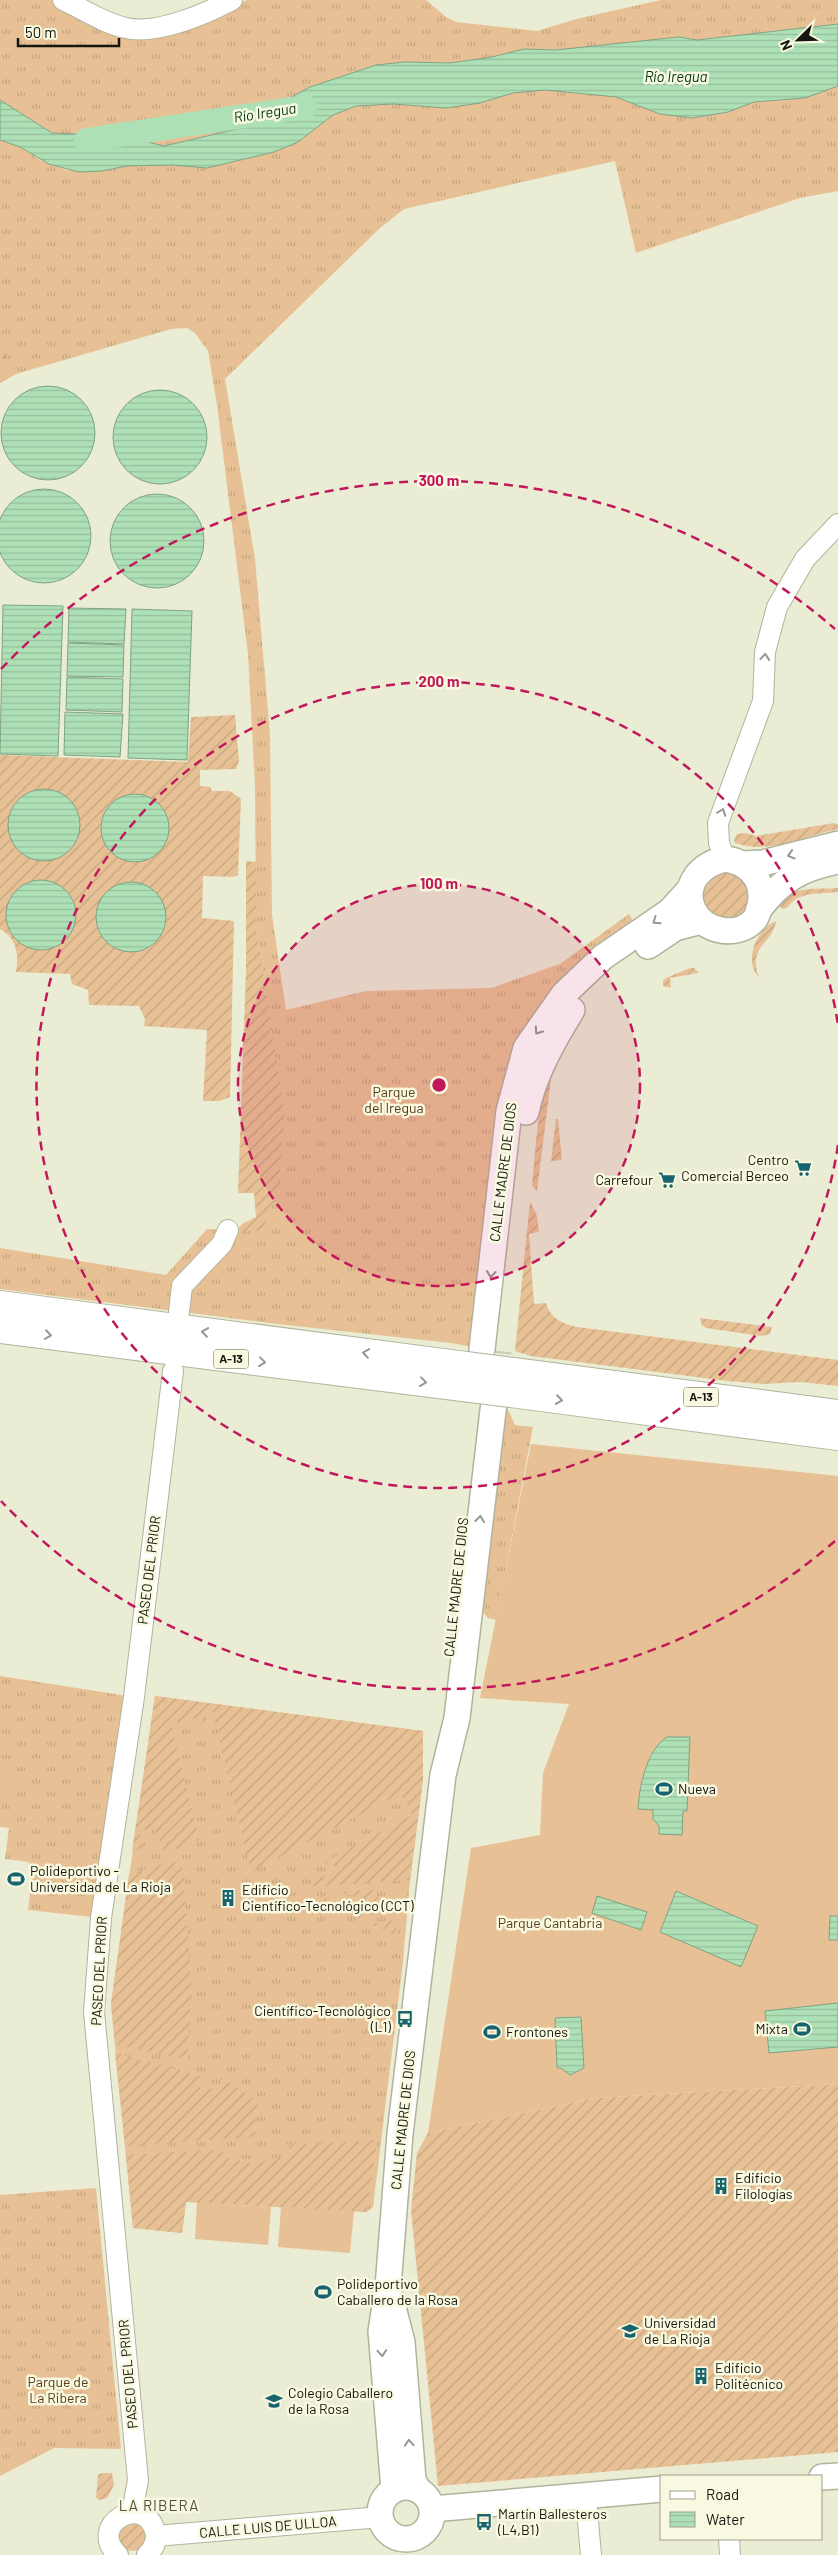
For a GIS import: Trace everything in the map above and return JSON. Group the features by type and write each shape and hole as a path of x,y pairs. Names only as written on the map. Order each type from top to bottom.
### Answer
{"highway":[{"name":"A-13","path":"0,1305 488,1378 708,1420 838,1436"},
{"name":"A-13","path":"0,1329 488,1378 564,1378 838,1414"},
{"path":"564,1378 648,1381 838,1400"},
{"path":"708,1420 755,1437 838,1454"}],"main road":[{"path":"734,862 751,870 759,883 761,898 755,919 741,929 721,930 702,921 692,906 691,888 695,877 703,868 713,862 734,862 763,863 838,844"},
{"path":"759,908 784,881 815,866 838,861"},
{"name":"CALLE MADRE DE DIOS","path":"415,2497 402,2342 388,2288 400,2134 442,1775 457,1718 488,1378 509,1111 526,1048 564,994 603,957 670,911 691,888"},
{"name":"CALLE MADRE DE DIOS","path":"488,1378 525,1113 530,1090 545,1054 577,1002 614,968 675,928 702,921"},
{"path":"823,2477 838,2476"},
{"path":"415,2497 431,2520 418,2545 391,2536 382,2504 415,2497 595,2497 660,2489"}],"street":[{"path":"63,0 125,28 142,30 205,14 232,0"},
{"path":"734,862 719,843 718,823 763,701 765,652 777,607 805,559 838,524"},
{"path":"179,1312 182,1286 222,1244 228,1230"},
{"name":"PASEO DEL PRIOR","path":"132,2513 138,2480 94,2012 101,1918 134,1698 173,1372"},
{"path":"591,2555 595,2497"},
{"path":"118,2555 111,2548 109,2532 117,2518 132,2513 146,2517 155,2529 156,2536 152,2550 147,2555"},
{"name":"CALLE LUIS DE ULLOA","path":"156,2536 391,2536"},
{"path":"729,2540 730,2555"}],"green space":[{"path":"0,0 68,0 117,27 190,26 247,0 426,0 446,17 456,22 537,31 580,18 661,0 838,0 838,24 697,40 679,37 555,50 524,49 492,57 450,63 405,62 376,65 310,87 293,96 277,110 246,127 164,146 123,136 52,133 0,100"},
{"name":"Parque del Iregua","path":"838,86 838,191 800,198 636,253 615,161 404,209 379,229 225,379 255,559 270,735 272,915 286,1010 366,991 491,988 560,964 629,914 636,926 518,1054 472,1347 0,1289 0,1248 166,1275 207,1229 262,1231 269,1015 256,927 255,785 248,654 217,405 208,351 195,333 187,328 171,329 16,374 0,383 0,140 20,147 40,160 66,170 109,170 127,166 171,165 207,168 274,152 298,142 333,115 356,106 393,104 426,106 490,100 513,93 545,90 616,97 660,114 692,118 728,112 754,102 805,98"},
{"path":"0,324 6,340 4,380 0,383"},
{"path":"235,715 239,761 236,769 200,770 200,786 210,787 212,791 230,791 241,799 238,875 233,877 203,876 202,918 234,921 230,1097 219,1101 203,1101 207,1030 144,1026 145,1019 139,1006 89,1005 88,990 72,984 70,974 16,972 17,953 15,947 10,937 0,929 0,755 188,762 191,717"},
{"path":"834,823 838,825 838,829 774,846 748,846 735,843 734,840 737,834 746,833 756,836"},
{"path":"246,861 256,862 256,927 285,1114 278,1192 262,1231 237,1231 242,1224 256,1217 254,1193 238,1193 246,970"},
{"path":"739,869 756,897 742,918 725,920 710,912 705,905 703,887 714,872"},
{"path":"838,888 838,892 810,894 797,899 787,908 783,909 780,907 789,895 796,891"},
{"path":"776,921 774,929 756,958 759,977 754,970 752,962 754,945 763,930 769,924"},
{"path":"694,968 699,973 670,978 671,988 663,986 663,981 666,978"},
{"path":"551,1079 537,1191 532,1186 537,1130 546,1087"},
{"path":"556,1119 558,1119 562,1160 551,1161"},
{"path":"530,1201 537,1216 539,1232 529,1234 534,1304 546,1303 557,1320 577,1327 838,1360 838,1386 801,1382 763,1384 728,1381 531,1356 515,1351"},
{"path":"700,1318 772,1327 770,1334 761,1336 706,1328 702,1325"},
{"path":"506,1405 515,1425 533,1427 496,1620 488,1618 483,1612"},
{"name":"Parque Cantabria","path":"531,1444 838,1476 838,2084 596,2098 428,2133 471,1848 540,1835 543,1773 569,1704 480,1698"},
{"path":"0,1676 134,1697 101,1918 28,1910 33,1868 29,1867 29,1862 5,1859 9,1828 0,1827"},
{"path":"155,1696 423,1731 423,1780 410,1880 403,1962 373,2207 367,2212 186,2202 182,2233 133,2228 111,2004"},
{"path":"155,1696 423,1731 423,1780 410,1880 310,1887 316,1873 330,1880 335,1866 323,1863 412,1815 401,1793 251,1872 212,1709 201,1712 203,1723 199,1724 197,1718 171,1724 199,1840 165,1853 154,1826 139,1832 145,1847 132,1851"},
{"path":"0,1777 19,1779 16,1799 0,1797"},
{"path":"173,1860 183,1868 192,1993 187,2060 115,2044 111,2004 129,1874"},
{"path":"374,1890 379,1902 336,1892"},
{"path":"322,1895 347,1916 319,1906"},
{"path":"345,1902 385,1912 359,1918"},
{"path":"392,1921 400,1936 370,1924"},
{"path":"115,2053 200,2076 199,2088 219,2089 221,2077 258,2101 255,2137 125,2146"},
{"name":"Universidad de La Rioja","path":"838,2084 838,2452 438,2486 411,2210 417,2153 428,2133 596,2098"},
{"path":"377,2140 367,2212 186,2202 182,2233 133,2228 126,2155 223,2149 223,2157 253,2164 292,2154 288,2145"},
{"name":"Parque de La Ribera","path":"96,2188 121,2449 54,2448 0,2476 0,2195"},
{"path":"197,2202 271,2207 268,2245 195,2239"},
{"path":"281,2207 354,2211 350,2253 278,2247"},
{"path":"112,2473 114,2485 107,2498 99,2500 96,2497 98,2475"},
{"path":"132,2523 142,2527 146,2537 142,2547 132,2551 122,2547 118,2537 122,2527"}],"water":[{"name":"Río Iregua","path":"838,24 838,86 805,98 754,102 728,112 692,118 660,114 616,97 545,90 513,93 480,103 446,108 393,104 356,106 333,115 298,142 274,152 207,168 171,165 127,166 102,171 79,172 49,164 20,147 0,140 0,100 52,133 123,136 164,146 246,127 277,110 293,96 310,87 376,65 405,62 450,63 492,57 524,49 555,50 679,37 697,40"},
{"path":"48,386 66,390 81,400 91,415 95,433 91,451 81,466 66,476 48,480 30,476 15,466 5,451 1,433 5,415 15,400 30,390"},
{"path":"160,390 178,394 193,404 203,419 207,437 203,455 193,470 178,480 160,484 142,480 127,470 117,455 113,437 117,419 127,404 142,394"},
{"path":"35,490 53,490 70,497 83,510 90,527 90,545 83,562 70,575 53,582 35,582 18,575 5,562 -1,548 -1,524 5,510 18,497"},
{"path":"157,494 175,498 190,508 200,523 204,541 200,559 190,574 175,584 157,588 139,584 124,574 114,559 110,541 114,523 124,508 139,498"},
{"path":"3,605 63,606 58,756 0,754"},
{"path":"69,608 126,609 124,644 68,642"},
{"path":"132,609 192,611 187,760 128,758"},
{"path":"68,643 124,645 123,677 67,676"},
{"path":"67,677 123,679 122,712 66,710"},
{"path":"65,712 123,714 120,757 64,755"},
{"path":"44,789 64,795 74,805 80,825 74,845 64,855 44,861 24,855 14,845 8,825 14,805 24,795"},
{"path":"128,794 142,794 154,799 164,809 169,821 169,835 164,847 154,857 142,862 128,862 116,857 106,847 101,835 101,821 106,809 116,799"},
{"path":"41,880 54,883 66,890 73,902 76,915 73,928 66,940 54,947 41,950 28,947 16,940 9,928 6,915 9,902 16,890 28,883"},
{"path":"131,882 144,885 156,892 163,904 166,917 163,930 156,942 144,949 131,952 118,949 106,942 99,930 96,917 99,904 106,892 118,885"},
{"name":"Nueva","path":"667,1737 690,1737 687,1811 683,1811 682,1835 659,1834 659,1826 653,1819 653,1810 638,1809 642,1780 649,1759 654,1750"},
{"path":"676,1891 758,1926 741,1967 660,1932"},
{"path":"597,1896 647,1912 641,1930 592,1913"},
{"path":"830,1916 838,1916 838,1940 829,1940"},
{"name":"Mixta","path":"838,2003 838,2047 769,2053 765,2011"},
{"path":"581,2017 584,2068 570,2075 561,2068 557,2068 555,2018"}],"waterway":[{"name":"Río Iregua","path":"86,140 305,107"}],"tunnel":[{"path":"495,1390 499,1351"}],"place":[{"name":"Centro Comercial Berceo","path":"803,1168"},
{"name":"Carrefour","path":"667,1180"},
{"name":"Nueva","path":"664,1789"},
{"name":"Polideportivo - Universidad de La Rioja","path":"16,1879"},
{"name":"Edificio Científico-Tecnológico (CCT)","path":"228,1898"},
{"name":"Científico-Tecnológico (L1)","path":"405,2019"},
{"name":"Mixta","path":"802,2029"},
{"name":"Frontones","path":"492,2032"},
{"name":"Edificio Filologías","path":"721,2186"},
{"name":"Polideportivo Caballero de la Rosa","path":"323,2292"},
{"name":"Universidad de La Rioja","path":"630,2331"},
{"name":"Edificio Politécnico","path":"701,2376"},
{"name":"Colegio Caballero de la Rosa","path":"274,2401"},
{"name":"Martín Ballesteros (L4,B1)","path":"484,2522"}],"district":[{"name":"LA RIBERA","path":"159,2506"}]}
